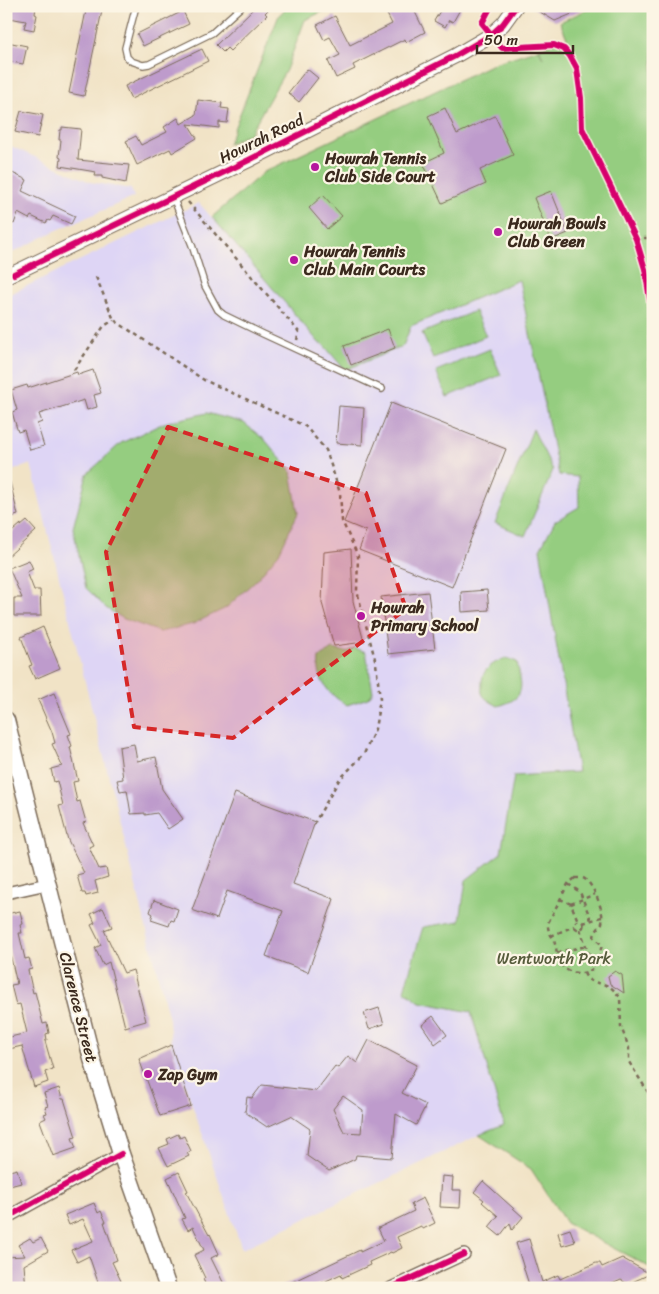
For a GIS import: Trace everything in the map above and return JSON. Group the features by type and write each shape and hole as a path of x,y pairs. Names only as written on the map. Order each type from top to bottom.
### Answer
{"main road":[{"name":"Clarence Street","path":"6,720 92,1059 120,1154 168,1288"}],"street":[{"name":"Howrah Road","path":"9,277 476,45 503,24 516,6"},
{"path":"6,893 47,884"},
{"path":"6,1218 120,1154"},
{"path":"391,1288 464,1254"}],"lane":[{"path":"136,6 125,53 131,61 143,65 149,64 212,33 242,6"},
{"path":"172,197 192,245 205,286 218,310 237,322 382,389"}],"path":[{"path":"188,202 299,332 296,349"},
{"path":"632,231 638,247"},
{"path":"636,239 653,238"},
{"path":"96,277 114,320 204,380 304,426 326,450 340,493 342,521 358,556 357,591 376,663 380,699 375,729 364,754 339,780 315,822"},
{"path":"74,370 104,326 114,320"},
{"path":"575,878 583,878 588,882 600,905 602,924 595,930 594,937 602,945 593,968 584,973 574,973 566,970 560,963 548,930 548,923 568,884 575,878"},
{"path":"568,884 580,892 591,920"},
{"path":"571,904 595,894"},
{"path":"560,899 571,904 578,921 583,923 602,917"},
{"path":"551,936 574,926 578,921"},
{"path":"583,923 580,929 590,957 598,959"},
{"path":"574,926 576,929 580,929"},
{"path":"557,953 567,948 574,950 586,946"},
{"path":"584,973 586,979 609,986 620,997 621,1027 629,1048 629,1062 653,1100"}],"highlighted area":[{"path":"168,427 366,493 406,609 233,738 134,727 106,552"}],"shaded area":[{"path":"6,144 90,182 131,189 134,197 55,231 6,256"},
{"name":"Howrah Primary School","path":"199,203 346,370 403,346 411,326 530,275 653,768 514,776 501,853 466,880 460,921 420,1002 471,1011 504,1125 479,1135 242,1249 171,1044 169,1019 31,464 6,473 6,296"}],"green space":[{"path":"289,6 334,6 305,20 286,70 250,133 228,144 279,15"},
{"name":"Wentworth Park","path":"595,6 653,6 653,1269 566,1223 531,1169 479,1135 504,1125 471,1012 420,1002 404,990 423,927 460,921 466,880 501,853 514,776 578,772 540,549 555,521 579,507 578,477 559,475 519,280 411,326 403,346 345,370 322,343 320,344 212,217 264,172 497,62 539,49 543,58 539,48 567,38 560,22"},
{"path":"475,311 486,336 433,358 422,333"},
{"path":"490,349 501,375 447,397 436,371"},
{"path":"207,413 244,423 266,441 291,471 298,513 279,553 256,580 226,608 193,624 160,632 124,619 106,608 86,588 73,528 87,474 121,443 164,423"},
{"path":"533,429 553,470 525,536 495,523"},
{"path":"355,648 366,652 373,692 368,698 347,705 329,692 325,686 320,673 319,658 333,649 347,652"},
{"path":"506,658 517,662 521,685 518,695 514,699 498,706 483,695 482,679 489,667"}],"building":[{"path":"12,6 36,6 35,14 37,15 34,30 24,28 26,21 9,18"},
{"path":"87,6 103,6 84,96 69,93"},
{"path":"256,6 272,6 265,13 267,15 230,51 227,48 223,52 216,45"},
{"path":"383,6 412,6 425,32 406,42 405,39 353,65 355,69 336,78 328,61 340,55 330,37 324,40 317,25 335,16 350,45 392,24"},
{"path":"443,6 462,6 453,22 449,20 445,27 434,21"},
{"path":"530,6 591,6 555,21"},
{"path":"183,11 189,24 143,46 137,34"},
{"path":"7,42 27,46 23,64 6,61"},
{"path":"202,49 208,61 131,99 125,86"},
{"path":"307,69 318,78 299,102 288,93"},
{"path":"198,100 222,103 221,108 229,109 227,123 219,122 219,128 188,124 197,138 172,153 170,149 137,165 126,141 136,136 141,145 167,132 164,127 178,118 181,124 196,115"},
{"path":"445,108 457,134 495,116 513,155 480,170 486,184 442,203 423,163 444,153 428,116"},
{"path":"21,111 43,115 38,137 15,132"},
{"path":"62,127 81,129 78,160 129,165 126,183 102,178 102,176 95,176 96,172 60,166 61,140 59,140"},
{"path":"6,170 27,180 22,191 75,216 71,224 53,216 46,223 31,216 29,219 18,213 14,224 6,220"},
{"path":"551,191 568,233 551,240 534,198"},
{"path":"323,195 342,216 327,229 309,208"},
{"path":"388,329 395,348 351,365 344,346"},
{"path":"93,370 101,393 94,395 97,407 87,410 84,400 39,414 42,422 37,424 44,446 30,450 24,430 18,432 12,412 17,410 11,390 27,385 28,388 77,372 78,375"},
{"name":"Howrah Primary School","path":"391,403 506,449 452,587 359,550 366,531 344,522"},
{"path":"339,406 364,408 362,445 336,443"},
{"path":"10,482 18,515 6,519 6,483"},
{"path":"27,521 36,531 6,558 6,537"},
{"path":"351,549 353,601 364,642 334,646 322,603 324,552"},
{"path":"29,560 33,569 27,572 34,590 40,590 41,616 14,616 14,598 22,598 9,568"},
{"path":"487,590 489,610 462,612 461,592"},
{"path":"428,592 435,649 388,654 381,597"},
{"path":"43,627 60,668 35,679 29,666 32,665 21,637"},
{"path":"54,693 71,734 68,735 72,746 70,747 78,781 73,782 77,802 80,801 86,822 83,823 93,845 89,847 99,869 106,868 108,877 95,881 98,893 86,896 85,893 82,893 77,875 84,873 68,840 59,806 63,805 57,781 54,782 51,769 62,766 52,744 55,743 52,732 38,700"},
{"path":"134,744 137,761 156,757 162,789 183,819 168,829 157,813 145,815 145,813 131,814 127,790 120,791 117,780 123,779 119,747"},
{"path":"235,793 315,822 293,884 334,899 308,972 266,956 283,911 227,891 217,919 192,910"},
{"path":"154,900 178,909 174,921 171,920 169,926 151,920 153,914 150,912"},
{"path":"103,908 112,927 104,930 124,973 133,970 146,1021 125,1027 109,962 103,965 95,948 101,945 91,925 95,923 91,914"},
{"path":"20,911 23,924 20,925 22,933 19,933 25,959 29,958 32,969 28,970 33,993 35,992 43,1024 47,1023 49,1033 46,1034 47,1040 45,1041 53,1069 45,1072 48,1082 34,1087 22,1046 9,1049 6,1038 27,1033 20,1004 16,1005 11,985 17,984 6,937 6,914"},
{"path":"615,971 622,975 624,993 610,984 608,976"},
{"path":"379,1008 384,1024 369,1029 364,1013"},
{"path":"433,1016 447,1035 435,1044 422,1025"},
{"path":"369,1040 417,1065 402,1093 426,1105 416,1125 396,1114 392,1158 356,1155 355,1159 329,1171 307,1156 310,1129 291,1116 267,1127 245,1112 247,1097 252,1098 262,1085 316,1091 335,1066 338,1068 348,1056 357,1063","holes":["343,1096 363,1110 361,1133 344,1132 333,1109"]},
{"path":"171,1045 191,1106 160,1116 139,1059"},
{"path":"59,1088 76,1137 72,1138 76,1148 53,1156 40,1121 46,1118 44,1114 47,1113 45,1107 48,1106 44,1093"},
{"path":"178,1134 180,1138 184,1136 191,1151 187,1153 189,1156 168,1166 159,1148 169,1144 167,1139"},
{"path":"17,1169 21,1183 6,1187 6,1172"},
{"path":"179,1172 188,1191 186,1192 219,1254 211,1258 226,1288 207,1288 203,1279 205,1278 194,1255 204,1250 193,1227 188,1230 182,1219 185,1218 167,1178"},
{"path":"442,1176 453,1177 452,1190 461,1190 460,1208 440,1207"},
{"path":"483,1181 523,1217 512,1230 510,1223 500,1236 489,1227 498,1216 474,1192"},
{"path":"423,1198 435,1223 423,1229 421,1226 397,1237 402,1248 369,1262 370,1265 342,1278 341,1274 311,1288 279,1288 360,1250 360,1252 384,1241 378,1228 414,1211 411,1204"},
{"path":"94,1203 98,1213 101,1211 106,1222 104,1222 117,1260 112,1262 121,1281 115,1284 117,1288 100,1288 89,1256 77,1262 71,1250 93,1241 83,1219 69,1225 65,1215"},
{"path":"570,1229 575,1242 562,1246 558,1233"},
{"path":"30,1238 33,1242 41,1238 48,1251 24,1265 26,1288 7,1288 6,1257 25,1256 18,1245"},
{"path":"529,1239 542,1282 558,1275 560,1279 596,1263 600,1263 602,1267 622,1258 650,1274 628,1284 621,1280 603,1288 530,1288 516,1243"}],"cycle path":[{"path":"491,6 482,23 502,48 554,45 564,49 577,69 581,98 582,128 636,239 645,269 651,306 653,365"},
{"path":"14,274 249,160 455,56 491,35 503,24 516,6"},
{"path":"6,1218 121,1154"},
{"path":"391,1288 464,1254"}],"place":[{"name":"Howrah Tennis Club Side Court","path":"315,167"},
{"name":"Howrah Bowls Club Green","path":"498,232"},
{"name":"Howrah Tennis Club Main Courts","path":"294,260"},
{"name":"Howrah Primary School","path":"361,616"},
{"name":"Zap Gym","path":"148,1074"}]}
